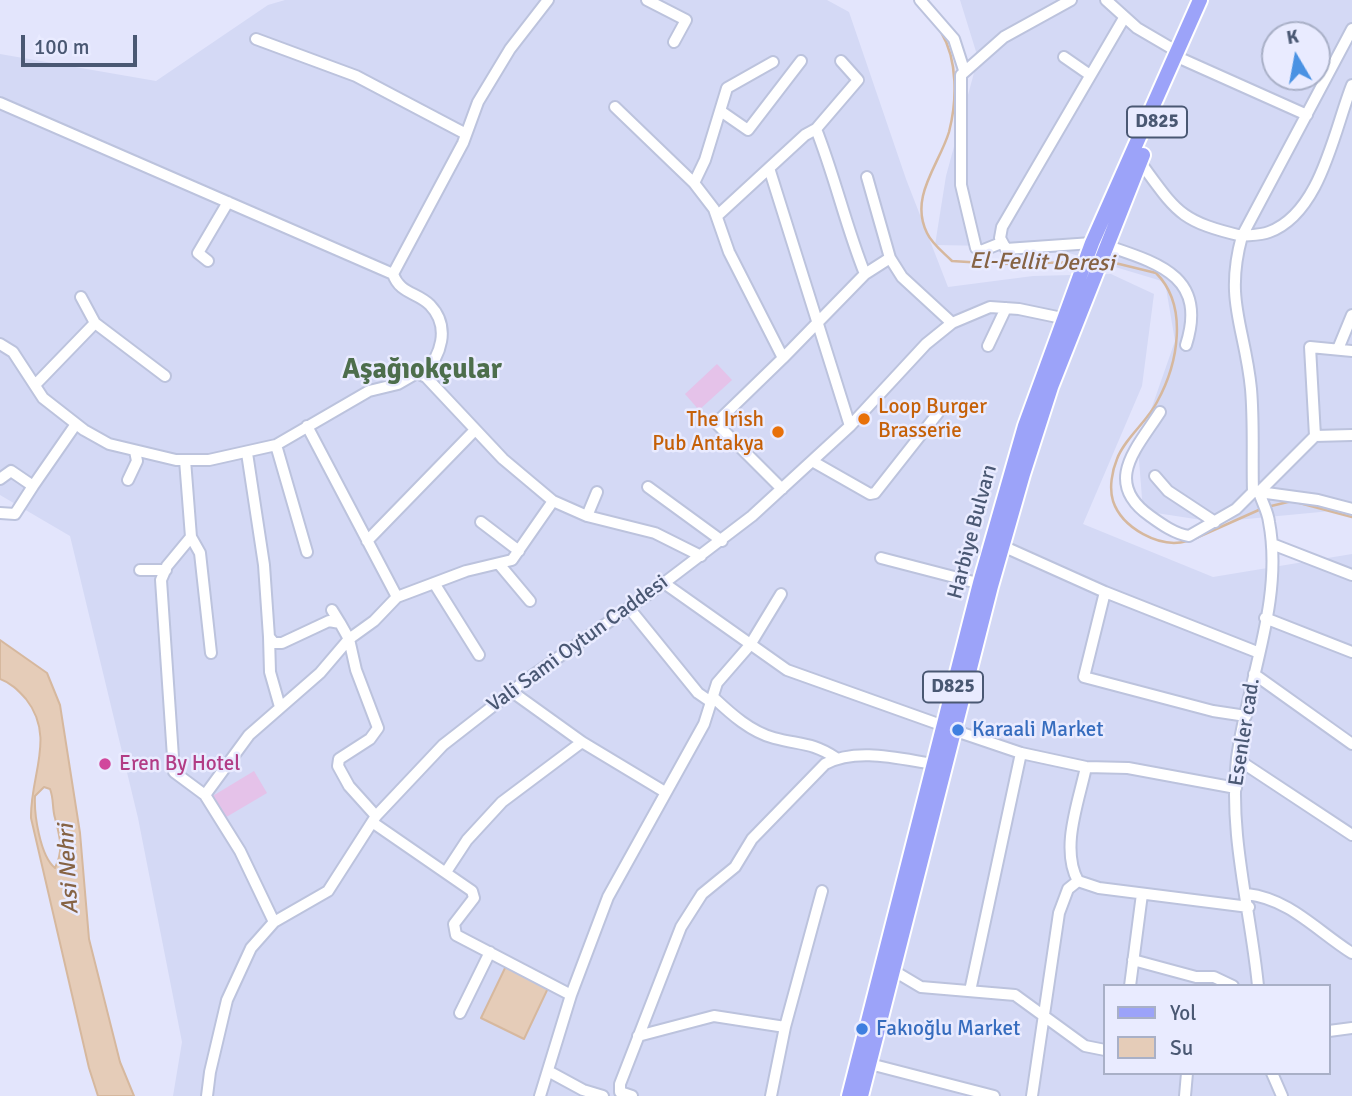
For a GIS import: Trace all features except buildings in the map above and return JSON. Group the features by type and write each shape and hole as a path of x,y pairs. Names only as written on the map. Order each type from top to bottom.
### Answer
{"main road":[{"name":"Harbiye Bulvarı","path":"1099,244 1140,162 1200,0"},
{"name":"Harbiye Bulvarı","path":"861,1096 894,971 950,728 998,544 1083,284 1181,56 1210,0"},
{"name":"Harbiye Bulvarı","path":"998,544 1022,437 1062,318 1083,284"},
{"name":"Harbiye Bulvarı","path":"849,1096 934,764 950,728"}],"street":[{"path":"393,274 466,134 478,102 510,50 548,0"},
{"path":"646,0 686,20 674,42"},
{"path":"920,0 954,39 964,70 960,166 965,206 976,248 981,251 1001,243"},
{"path":"964,70 1004,37 1072,0"},
{"path":"1106,0 1124,18 1181,56 1307,115"},
{"path":"1124,18 1002,227 1001,243 1006,249 1099,244 1162,265 1180,281 1192,316 1186,345"},
{"path":"1258,495 1251,389 1233,289 1234,265 1242,236 1352,29"},
{"path":"256,39 356,76 466,134"},
{"path":"1064,57 1090,75"},
{"path":"722,112 748,131 801,61"},
{"path":"717,216 805,135 816,130 858,80 841,61"},
{"path":"694,183 722,112 727,88 773,62"},
{"path":"1140,162 1174,209 1193,221 1242,236 1273,230 1293,215 1315,190 1352,85"},
{"path":"0,103 393,274 401,289 431,306 443,334 437,360 423,375"},
{"path":"615,107 694,183 717,216 729,252 783,358"},
{"path":"816,130 843,204 851,240 865,274"},
{"path":"769,168 850,426"},
{"path":"867,177 890,258 902,278 951,323"},
{"path":"208,261 198,253 228,202"},
{"path":"782,489 716,423 818,326 865,274 890,258"},
{"path":"876,268 902,278"},
{"path":"81,297 95,323 165,376"},
{"path":"988,346 1006,308"},
{"name":"Vali Sami Oytun Caddesi","path":"207,1096 212,1062 230,989 251,948 274,922 328,891 374,819 431,756 511,691 722,541 850,426 926,344 951,323 982,309 1006,308 1062,318"},
{"path":"1338,348 1352,316"},
{"path":"35,385 95,323"},
{"path":"4,346 43,398 76,424 109,444 185,460 247,453 276,445 369,391 398,384 417,373 423,375 475,430 553,501 587,516 655,533 701,556"},
{"path":"0,359 4,346"},
{"path":"1315,436 1310,346 1352,352"},
{"path":"1160,412 1126,467 1126,489 1143,511 1182,535 1195,534 1258,495 1315,436 1352,435"},
{"path":"812,461 870,494 875,493 938,414"},
{"path":"0,513 15,514 76,424"},
{"path":"307,426 397,597"},
{"path":"367,541 475,430"},
{"path":"276,445 307,552"},
{"path":"128,480 137,461 135,451"},
{"path":"247,453 267,589 270,672 280,707"},
{"path":"185,460 191,537 200,553 211,653"},
{"path":"0,479 11,471 33,486"},
{"path":"1154,476 1168,491 1215,522"},
{"path":"648,487 722,541"},
{"path":"587,516 597,492"},
{"path":"1258,495 1318,499 1352,509"},
{"name":"Esenler cad.","path":"1258,495 1269,520 1272,544 1271,579 1237,759 1236,788 1239,840 1258,984"},
{"path":"205,795 249,735 320,673 349,639 374,621 397,597 466,571 512,560 553,501"},
{"path":"481,522 519,551"},
{"path":"191,537 161,580 172,706 174,772 205,795 240,851 274,922"},
{"path":"998,544 1105,592 1257,652"},
{"path":"1272,544 1352,575"},
{"path":"881,558 986,585"},
{"path":"499,564 530,601"},
{"path":"140,570 166,570"},
{"path":"434,583 479,655"},
{"path":"664,583 787,670 1021,753 1086,767 1128,768 1236,788"},
{"path":"1105,592 1084,677 1213,711 1246,716"},
{"path":"540,1096 571,995 608,897 704,724 717,683 750,645 781,594"},
{"path":"629,608 698,693 713,700 745,724 773,738 804,741 836,758"},
{"path":"332,610 349,639 356,670 378,728 370,738 339,760 338,766 349,786 374,819 472,891 474,898 454,924 456,935 571,995"},
{"path":"1265,618 1352,652"},
{"path":"269,637 274,643 282,643 306,628 329,621 340,622"},
{"path":"1254,674 1352,744"},
{"path":"511,691 582,742 664,792"},
{"path":"446,872 467,840 502,802 582,742"},
{"path":"970,991 1021,753"},
{"path":"632,1096 618,1094 620,1084 681,927 702,894 735,867 752,839 825,764 836,758 862,755 934,764"},
{"path":"1237,759 1352,835"},
{"path":"1078,881 1070,860 1071,844 1086,767"},
{"path":"1078,881 1099,888 1249,906"},
{"path":"1032,1096 1059,913 1068,889 1078,881"},
{"path":"771,1096 785,1027 822,891"},
{"path":"1130,984 1143,894"},
{"path":"1247,894 1264,896 1290,908 1352,953"},
{"path":"460,1013 490,952"},
{"path":"1133,960 1196,977 1214,976 1229,984"},
{"path":"894,971 922,987 1015,995 1085,1046 1104,1050"},
{"path":"638,1036 714,1016 785,1027"},
{"path":"1331,1031 1352,1028"},
{"path":"870,1064 994,1096"},
{"path":"548,1071 583,1090 603,1096"},
{"path":"1185,1096 1187,1075"},
{"path":"1273,1075 1282,1096"}],"shaded area":[{"path":"285,0 827,0 849,12 906,179 948,287 1033,276 1111,274 1154,294 1142,386 1083,524 1213,577 1352,554 1352,1096 173,1096 182,1042 138,818 70,536 0,495 0,54 156,81 268,5"},
{"path":"960,0 1352,0 1352,509 1215,522 1143,511 1138,447 1175,341 1165,282 1049,247 935,245 946,176 978,58"},
{"path":"717,364 732,380 699,410 685,394"},
{"path":"254,771 267,793 223,819 211,797"}],"water":[{"name":"Asi Nehri","path":"0,640 47,673 60,705 80,833 89,939 120,1062 134,1096 98,1096 89,1068 31,818 41,742 39,728 35,713 26,699 14,687 0,679","holes":["44,787 50,789 60,843 60,855 55,868 42,845 35,804 35,796"]},
{"path":"506,966 549,986 524,1039 481,1018"}],"waterway":[{"name":"El-Fellit Deresi","path":"941,32 951,55 954,107 949,132 923,194 922,220 929,237 952,261 1000,264 1080,262"},
{"name":"El-Fellit Deresi","path":"1107,261 1156,273 1173,302 1177,336 1175,353 1164,387 1153,409 1125,444 1117,459 1112,480 1113,501 1125,520 1143,534 1165,542 1187,541"},
{"name":"El-Fellit Deresi","path":"1267,507 1292,501 1352,517"},
{"name":"El-Fellit Deresi","path":"1196,538 1261,509"}],"place":[{"name":"Loop Burger Brasserie","path":"864,419"},
{"name":"The Irish Pub Antakya","path":"778,432"},
{"name":"Karaali Market","path":"958,730"},
{"name":"Eren By Hotel","path":"105,764"},
{"name":"Fakıoğlu Market","path":"862,1029"}],"district":[{"name":"Aşağıokçular","path":"422,371"}]}
